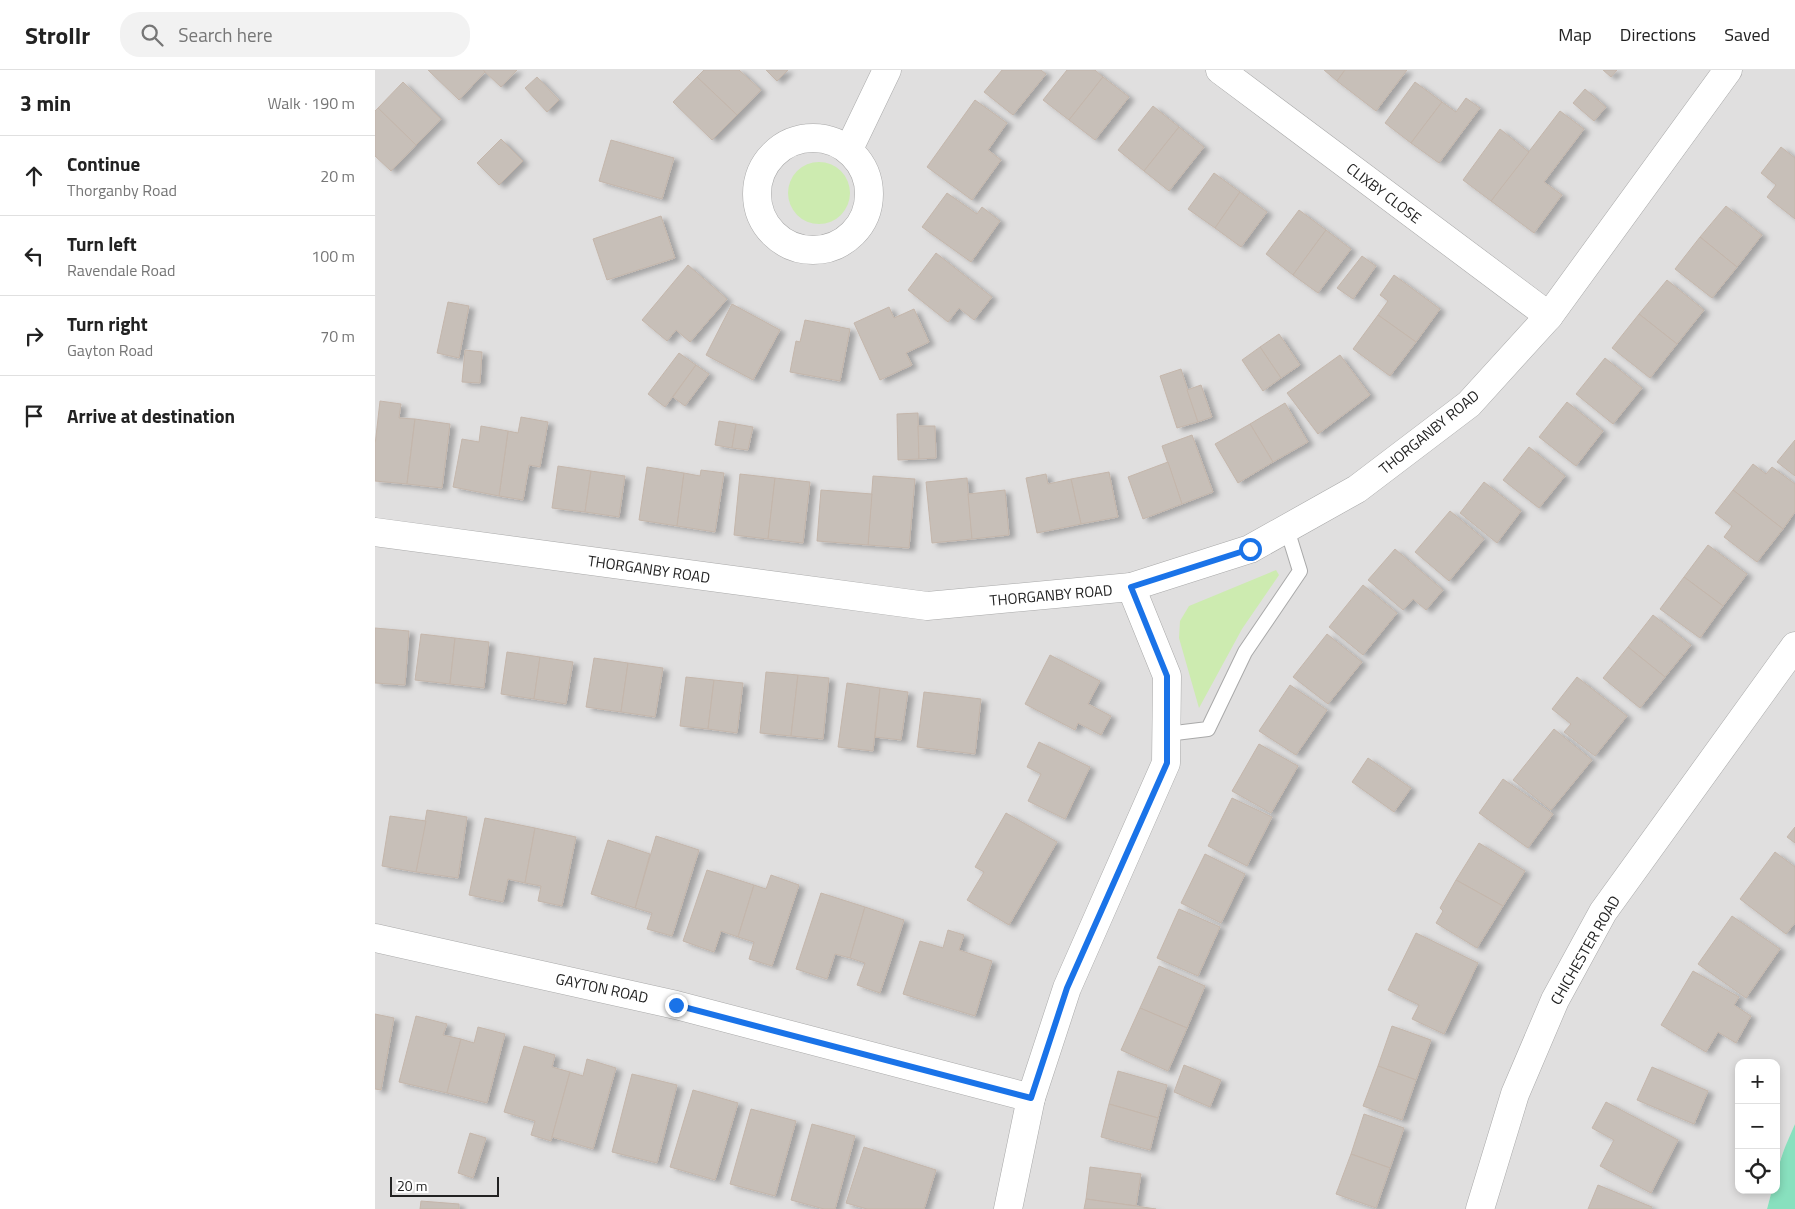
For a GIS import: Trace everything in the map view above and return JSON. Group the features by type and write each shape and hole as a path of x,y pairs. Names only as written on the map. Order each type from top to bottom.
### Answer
{"street":[{"path":"849,150 887,70"},
{"name":"CLIXBY CLOSE","path":"1220,70 1549,316"},
{"name":"THORGANBY ROAD","path":"375,532 927,606 1131,587 1250,549 1357,489 1469,404 1549,316 1728,70"},
{"path":"823,138 849,150 867,174 869,203 858,230 834,248 804,251 777,239 759,214 757,195 757,185 769,158 793,141 823,138"},
{"path":"1008,1209 1031,1098 1067,988 1167,763 1167,676 1131,587"},
{"name":"CHICHESTER ROAD","path":"1480,1209 1515,1094 1555,1000 1599,920 1795,646"},
{"name":"GAYTON ROAD","path":"375,938 676,1005 1031,1098"}],"lane":[{"path":"1167,734 1208,729 1245,652 1300,571 1287,528"}],"shaded area":[{"path":"375,70 1795,70 1795,1124 1780,1160 1780,1059 1735,1059 1735,1194 1771,1194 1767,1209 375,1209"}],"green space":[{"path":"813,162 825,162 841,171 848,181 850,193 848,205 841,215 825,224 813,224 802,219 793,210 788,199 788,187 793,176 802,167"},
{"path":"1276,570 1279,575 1242,629 1199,708 1179,638 1180,621 1189,606"},
{"path":"1795,1124 1795,1209 1767,1209 1771,1194 1780,1194 1780,1161"}],"building":[{"path":"428,70 483,70 485,72 459,100"},
{"path":"483,70 517,70 501,87"},
{"path":"704,70 739,70 761,90 737,115 697,77"},
{"path":"766,70 788,70 777,81"},
{"path":"1002,70 1041,70 1046,74 1013,115 984,92"},
{"path":"1067,70 1095,70 1103,77 1069,120 1043,100"},
{"path":"1324,70 1345,70 1337,81"},
{"path":"1345,70 1407,70 1376,111 1337,81"},
{"path":"1603,70 1617,70 1611,77"},
{"path":"537,77 559,100 547,112 525,88"},
{"path":"697,77 737,115 712,140 673,102"},
{"path":"1103,77 1129,97 1095,140 1069,120"},
{"path":"403,82 441,119 416,145 378,108"},
{"path":"1415,82 1442,102 1411,143 1385,123"},
{"path":"1585,89 1606,107 1594,121 1573,103"},
{"path":"1466,98 1480,108 1439,163 1411,143 1442,102 1456,112"},
{"path":"975,100 1007,123 988,150 1001,160 972,200 927,167"},
{"path":"1153,106 1179,127 1144,171 1118,150"},
{"path":"378,108 416,145 391,171 375,156 375,111"},
{"path":"1560,111 1584,129 1544,182 1562,195 1534,233 1491,201"},
{"path":"1179,127 1204,147 1169,191 1144,171"},
{"path":"1500,129 1529,152 1491,201 1463,180"},
{"path":"501,139 523,161 499,185 477,163"},
{"path":"611,140 674,158 662,199 599,181"},
{"path":"1781,147 1795,158 1795,219 1767,197 1776,185 1761,173"},
{"path":"1214,173 1240,192 1215,228 1188,209"},
{"path":"1240,192 1267,212 1241,247 1215,228"},
{"path":"947,193 977,214 982,207 1000,221 971,262 922,227"},
{"path":"1726,206 1762,235 1737,267 1700,237"},
{"path":"1299,210 1326,230 1293,275 1266,254"},
{"path":"661,216 675,258 607,280 593,239"},
{"path":"1326,230 1351,249 1318,293 1293,275"},
{"path":"1700,237 1737,267 1712,298 1675,269"},
{"path":"936,253 992,297 974,320 959,308 948,322 908,290"},
{"path":"1362,256 1376,266 1353,299 1337,288"},
{"path":"688,265 727,299 690,342 676,330 667,341 642,320"},
{"path":"1394,275 1440,309 1416,342 1378,315 1388,301 1380,295"},
{"path":"1667,280 1704,310 1677,344 1639,314"},
{"path":"448,302 469,306 459,358 437,353"},
{"path":"732,304 780,330 753,380 706,355"},
{"path":"889,307 894,318 914,309 929,342 906,353 912,365 880,380 854,323"},
{"path":"1639,314 1677,344 1650,378 1612,348"},
{"path":"1378,315 1416,342 1390,376 1353,349"},
{"path":"805,320 850,329 840,381 790,372 796,341 800,342"},
{"path":"1279,334 1300,365 1281,378 1260,347"},
{"path":"1260,347 1281,378 1263,391 1242,360"},
{"path":"465,350 482,352 480,383 462,382"},
{"path":"679,353 696,365 665,407 648,394"},
{"path":"1340,355 1370,395 1318,434 1287,393"},
{"path":"1605,358 1642,388 1613,424 1576,394"},
{"path":"696,365 709,374 685,406 673,397"},
{"path":"1181,369 1198,422 1177,428 1160,376"},
{"path":"1201,385 1212,417 1198,422 1187,390"},
{"path":"380,401 401,404 399,418 415,419 407,484 375,481 375,445"},
{"path":"1567,402 1603,431 1576,466 1539,437"},
{"path":"1285,403 1308,442 1273,462 1250,424"},
{"path":"918,413 919,459 898,460 897,414"},
{"path":"521,417 548,422 540,467 529,465 523,500 499,496 508,431 518,433"},
{"path":"415,419 450,424 442,488 407,484"},
{"path":"719,421 736,424 732,448 715,445"},
{"path":"736,424 753,427 748,450 732,448"},
{"path":"1250,424 1273,462 1238,483 1215,444"},
{"path":"481,426 508,431 499,496 453,487 462,439 479,442"},
{"path":"918,426 935,426 936,458 919,459"},
{"path":"1192,435 1213,492 1182,504 1162,446"},
{"path":"1795,440 1795,476 1777,462"},
{"path":"1529,447 1565,476 1539,508 1503,480"},
{"path":"1168,462 1182,504 1143,519 1128,477"},
{"path":"1753,464 1766,474 1772,467 1795,484 1795,512 1783,529 1733,490"},
{"path":"558,466 591,471 585,512 552,508"},
{"path":"647,467 684,473 677,526 639,520"},
{"path":"701,470 724,473 715,532 677,526 684,473 700,476"},
{"path":"591,471 625,476 619,517 585,512"},
{"path":"1109,472 1118,517 1081,524 1071,479"},
{"path":"740,474 775,478 768,539 734,535"},
{"path":"1046,474 1048,484 1071,479 1081,524 1037,533 1026,478"},
{"path":"873,476 915,479 909,548 868,545"},
{"path":"775,478 810,482 803,543 768,539"},
{"path":"967,478 972,539 932,543 926,482"},
{"path":"1484,482 1521,511 1497,543 1460,513"},
{"path":"821,490 872,494 868,545 817,541"},
{"path":"1005,490 1009,535 972,539 968,494"},
{"path":"1733,490 1783,529 1757,562 1724,537 1732,526 1715,513"},
{"path":"1450,511 1484,539 1449,581 1415,552"},
{"path":"1708,545 1747,574 1723,606 1684,577"},
{"path":"1395,549 1443,590 1426,610 1413,599 1403,610 1368,580"},
{"path":"1684,577 1723,606 1700,638 1660,609"},
{"path":"1363,585 1397,613 1363,655 1329,627"},
{"path":"1653,615 1691,645 1665,677 1628,647"},
{"path":"375,628 409,631 405,685 375,683"},
{"path":"421,634 455,638 450,684 415,680"},
{"path":"1327,634 1362,662 1328,704 1293,677"},
{"path":"455,638 489,642 484,688 450,684"},
{"path":"1628,647 1665,677 1640,708 1603,678"},
{"path":"507,652 540,657 534,699 501,694"},
{"path":"1050,655 1100,681 1088,704 1111,716 1101,735 1078,723 1075,730 1025,704"},
{"path":"540,657 573,662 566,704 534,699"},
{"path":"594,658 628,663 621,712 586,707"},
{"path":"628,663 663,668 655,717 621,712"},
{"path":"766,672 798,675 791,736 760,733"},
{"path":"798,675 829,678 823,739 791,736"},
{"path":"686,677 714,680 708,729 680,726"},
{"path":"1577,677 1627,716 1595,756 1564,732 1571,724 1552,709"},
{"path":"714,680 743,683 737,733 708,729"},
{"path":"847,683 880,688 873,751 838,747"},
{"path":"1290,685 1327,710 1296,755 1259,731"},
{"path":"880,688 908,692 901,740 875,737"},
{"path":"924,692 981,699 975,754 917,747"},
{"path":"1554,729 1592,760 1551,810 1513,780"},
{"path":"1039,742 1090,767 1065,819 1028,801 1041,774 1027,767"},
{"path":"1259,744 1298,766 1271,813 1232,791"},
{"path":"1368,758 1411,788 1394,812 1352,782"},
{"path":"1503,779 1553,814 1528,848 1479,813"},
{"path":"1232,798 1272,817 1247,866 1208,846"},
{"path":"427,810 467,817 458,878 416,872"},
{"path":"1006,813 1057,842 1009,925 967,900 984,872 975,867"},
{"path":"390,816 426,821 416,872 382,866"},
{"path":"485,818 535,828 525,883 508,879 503,902 469,895"},
{"path":"1795,827 1795,843 1787,837"},
{"path":"535,828 576,837 562,906 538,901 541,886 525,883"},
{"path":"656,836 699,850 672,936 647,929 652,913 635,908"},
{"path":"608,840 650,854 635,908 591,894"},
{"path":"1479,843 1525,871 1503,906 1456,880"},
{"path":"1775,852 1795,867 1795,923 1786,934 1740,899"},
{"path":"1205,854 1245,874 1221,923 1181,903"},
{"path":"707,870 754,885 738,937 721,931 714,952 683,941"},
{"path":"771,875 799,885 772,966 749,959 754,942 738,937 754,885 766,889"},
{"path":"1456,880 1503,906 1477,948 1436,923 1443,911 1440,908"},
{"path":"821,893 865,907 850,958 835,954 827,979 796,969"},
{"path":"865,907 904,920 880,993 857,985 865,963 850,958"},
{"path":"1179,909 1220,927 1198,976 1157,958"},
{"path":"1732,916 1780,949 1746,998 1698,964"},
{"path":"948,930 964,935 959,950 992,961 975,1016 903,994 920,941 943,948"},
{"path":"1416,933 1478,963 1444,1034 1412,1019 1419,1005 1388,990"},
{"path":"1159,966 1205,986 1187,1028 1140,1008"},
{"path":"1693,971 1739,997 1734,1005 1751,1016 1736,1043 1718,1032 1706,1052 1661,1025"},
{"path":"1140,1008 1187,1028 1168,1071 1121,1050"},
{"path":"375,1014 394,1018 381,1090 375,1089"},
{"path":"416,1016 447,1024 443,1035 461,1039 447,1093 399,1082"},
{"path":"1392,1026 1431,1040 1416,1080 1378,1066"},
{"path":"478,1027 505,1034 487,1103 447,1093 461,1039 474,1043"},
{"path":"524,1046 555,1055 552,1067 570,1072 551,1141 531,1135 535,1121 504,1112"},
{"path":"587,1059 616,1068 593,1149 552,1137 570,1072 583,1076"},
{"path":"1184,1065 1221,1080 1210,1107 1174,1092"},
{"path":"1378,1066 1416,1080 1402,1120 1363,1106"},
{"path":"1652,1067 1708,1091 1694,1124 1637,1100"},
{"path":"1118,1071 1167,1085 1158,1118 1109,1104"},
{"path":"632,1074 677,1085 657,1163 612,1152"},
{"path":"693,1090 738,1103 715,1180 670,1167"},
{"path":"1606,1102 1678,1140 1651,1193 1600,1166 1614,1140 1592,1128"},
{"path":"1109,1104 1158,1118 1150,1150 1101,1137"},
{"path":"751,1109 796,1121 775,1196 730,1184"},
{"path":"1364,1114 1404,1128 1390,1168 1351,1154"},
{"path":"812,1124 855,1136 835,1209 824,1209 791,1200"},
{"path":"470,1133 486,1138 473,1178 458,1173"},
{"path":"864,1147 936,1170 924,1209 867,1209 846,1203"},
{"path":"1351,1154 1390,1168 1376,1208 1336,1194"},
{"path":"1090,1167 1141,1174 1136,1206 1086,1199"},
{"path":"1598,1185 1652,1207 1651,1209 1588,1209"},
{"path":"1086,1199 1136,1206 1156,1209 1084,1209"},
{"path":"421,1201 459,1204 459,1209 420,1209"}],"route":[{"path":"676,1005 1031,1098 1067,988 1167,763 1167,676 1131,587 1250,549"}]}
